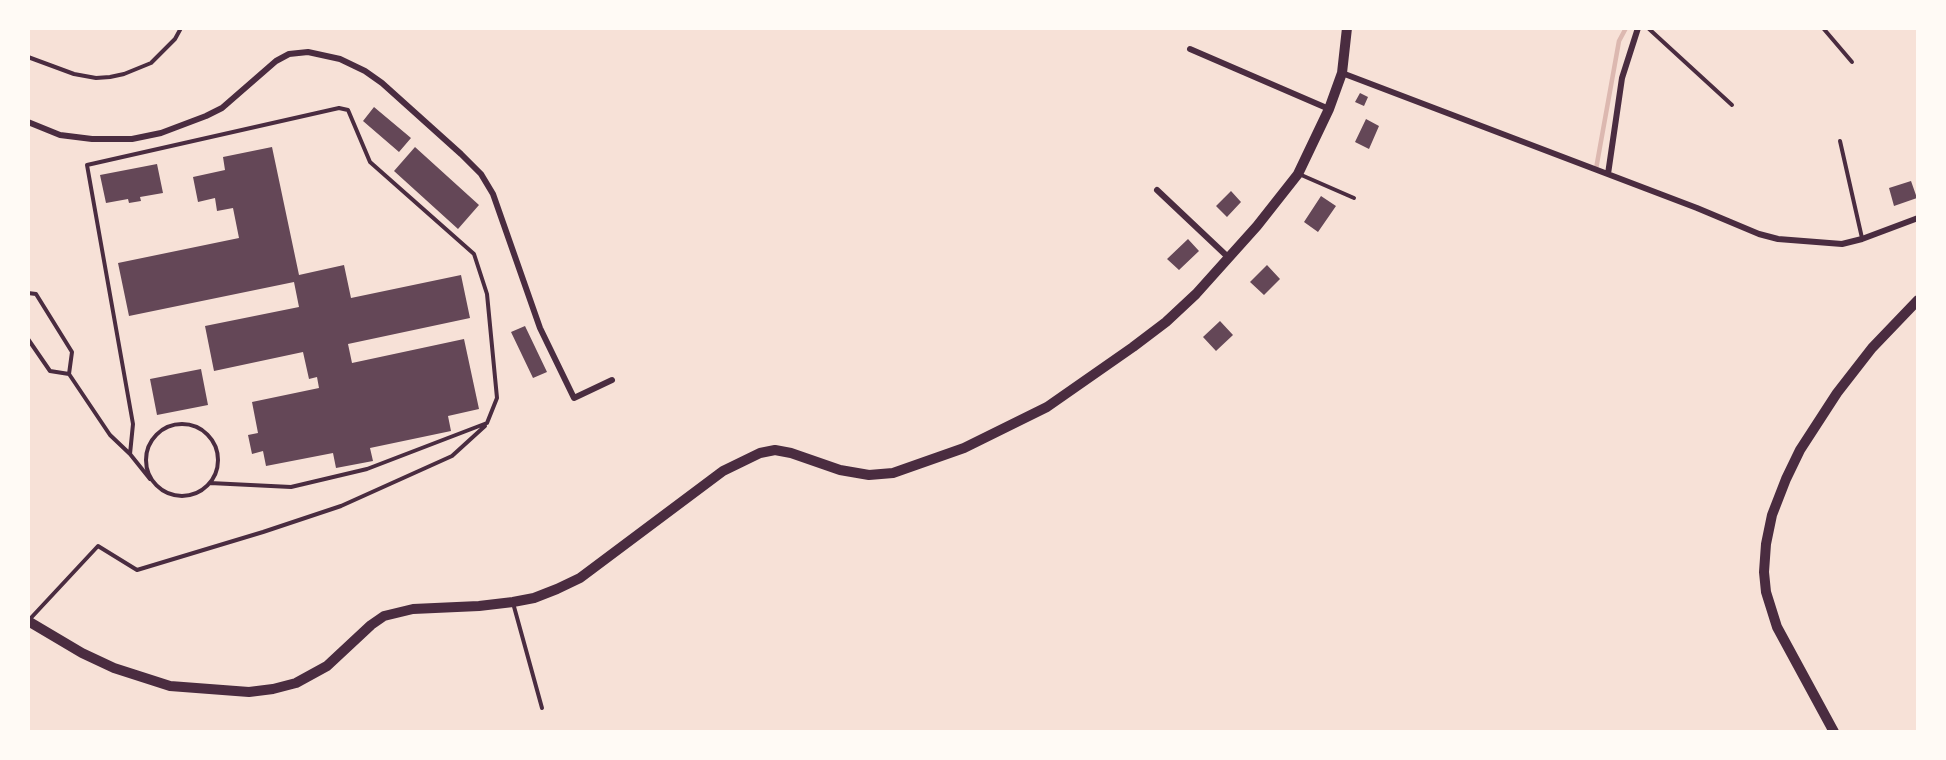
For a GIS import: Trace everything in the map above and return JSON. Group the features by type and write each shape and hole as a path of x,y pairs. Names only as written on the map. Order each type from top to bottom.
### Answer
{"street":[{"path":"28,621 82,653 114,668 170,686 249,692 296,683 310,677 327,666 370,625 384,616 413,609 479,606 534,598 580,578 723,471 760,453 775,450 856,474 881,474 920,465 964,448 1047,407 1133,347 1166,322 1229,258 1299,174 1329,109 1342,73 1347,28"},
{"path":"1608,174 1622,78 1638,28"},
{"path":"1190,49 1329,109"},
{"path":"28,122 60,135 81,138 112,140 142,137 187,124 222,108 276,61 289,54 308,52 340,59 365,71 382,83 461,153 481,174 493,194 540,328 574,398 612,380"},
{"path":"1342,73 1778,239 1842,243 1862,239 1917,218"},
{"path":"1157,190 1229,258"},
{"path":"1834,732 1777,627 1766,592 1764,572 1766,544 1772,515 1800,450 1837,393 1872,348 1917,300"}],"lane":[{"path":"28,57 74,74 96,78 110,77 151,63 175,39 181,28"},
{"path":"1648,28 1732,105"},
{"path":"1823,28 1852,62"},
{"path":"28,621 98,546 137,570 263,532 341,507 452,456 488,423 497,398 487,294 474,254 370,162 348,110 339,108 87,165 133,424 130,454"},
{"path":"1840,141 1862,239"},
{"path":"1299,174 1354,198"},
{"path":"28,293 36,294 72,352 69,374 110,435 130,454 150,478 158,487 179,496 190,495 210,483 216,473 218,461 211,438 191,424 179,423 157,432 149,442 146,460 150,478"},
{"path":"28,339 50,371 69,374"},
{"path":"210,483 291,487 367,469 488,423"},
{"path":"513,602 542,708"}],"building":[{"path":"1360,93 1368,97 1364,106 1355,102"},
{"path":"374,107 411,138 399,152 363,121"},
{"path":"1366,119 1379,126 1369,149 1355,142"},
{"path":"272,147 299,275 344,265 351,298 461,275 470,318 348,344 352,363 464,339 479,409 448,416 451,431 370,448 373,461 336,468 333,453 266,466 263,451 252,454 248,435 258,433 252,402 319,388 317,377 309,379 303,352 214,371 205,326 299,307 294,282 129,316 118,263 239,238 233,208 217,211 215,198 198,202 193,177 225,170 223,157"},
{"path":"415,147 479,205 458,229 394,171"},
{"path":"157,164 163,193 140,197 141,201 129,203 128,199 106,203 100,175"},
{"path":"1911,181 1917,198 1894,206 1889,188"},
{"path":"1231,191 1241,202 1227,217 1216,206"},
{"path":"1321,196 1336,206 1318,232 1304,222"},
{"path":"1188,239 1199,251 1179,270 1167,259"},
{"path":"1267,265 1280,279 1264,295 1250,282"},
{"path":"1220,321 1233,335 1216,351 1203,337"},
{"path":"525,326 547,372 533,378 511,332"},
{"path":"201,369 208,405 157,415 150,379"}],"waterway":[{"path":"1596,169 1619,41 1626,28"}]}
